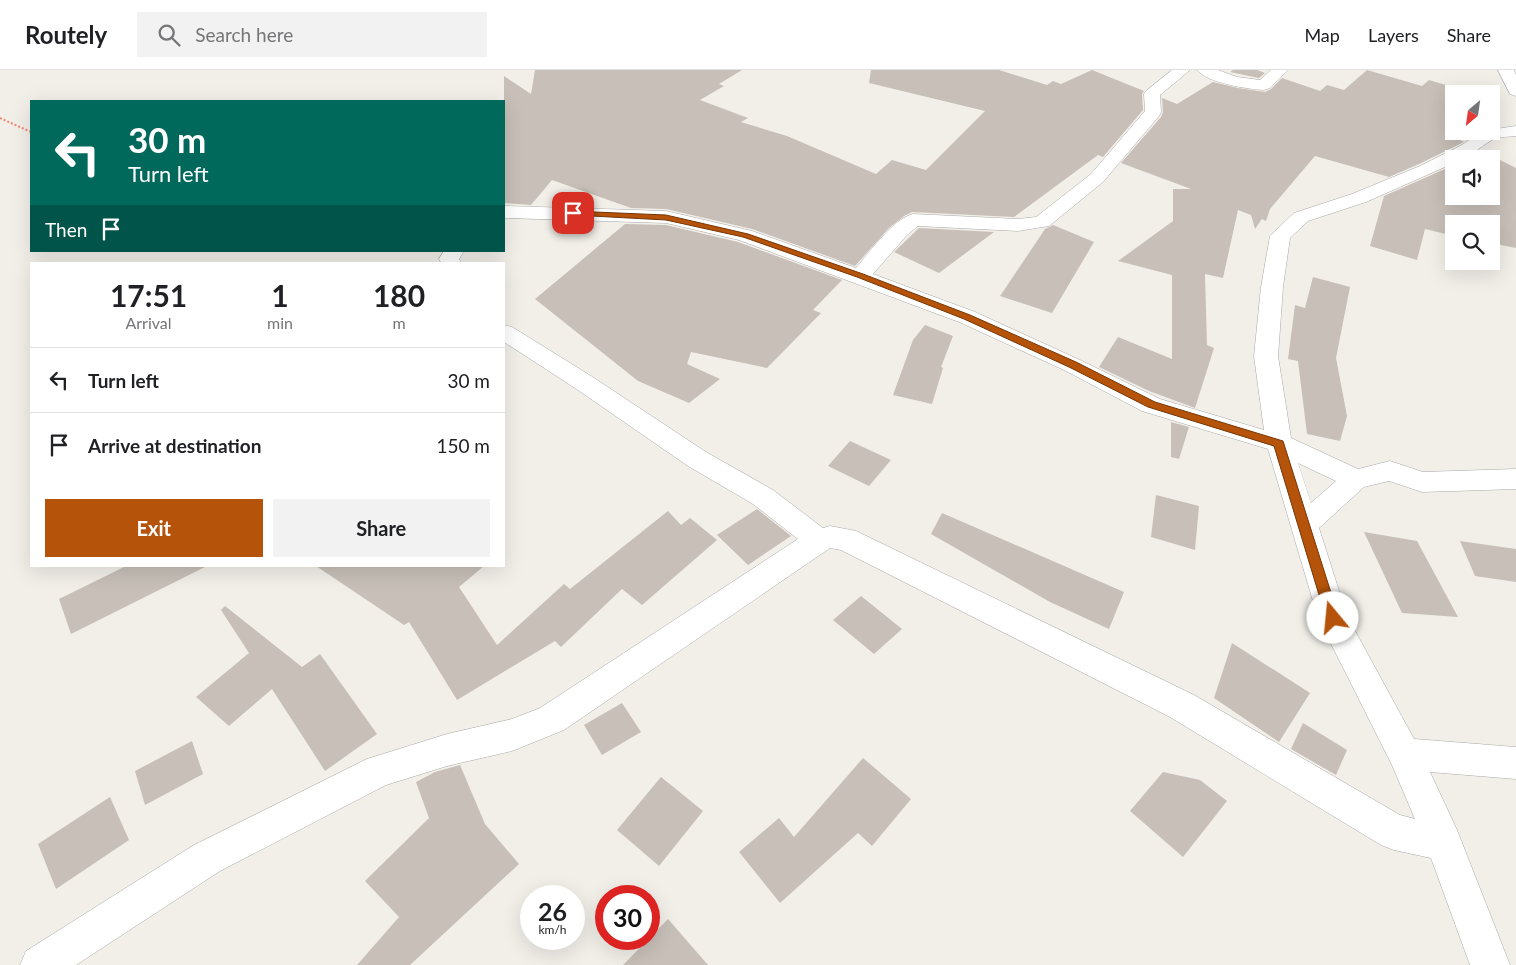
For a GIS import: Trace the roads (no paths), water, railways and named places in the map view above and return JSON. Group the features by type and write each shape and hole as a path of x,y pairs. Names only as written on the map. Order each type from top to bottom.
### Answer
{"street":[{"path":"860,276 912,220 1018,225 1042,222 1097,178 1153,112 1152,94 1182,70"},
{"path":"1205,70 1219,77 1248,84 1264,85 1280,70"},
{"path":"1506,70 1516,91"},
{"path":"1490,965 1444,842 1404,754 1333,618 1279,443 1266,356 1272,287 1280,236 1301,217 1359,198 1426,170 1468,149 1488,134 1516,131"},
{"path":"505,212 666,217 745,235 967,317 1072,365 1151,405 1279,443 1356,479"},
{"path":"505,333 583,382 697,459 763,497 819,540"},
{"path":"1304,524 1356,479 1390,471 1422,482 1516,479"},
{"path":"40,965 207,858 379,771 447,750 512,735 552,718 819,540 830,537 846,540 1175,703 1394,832 1444,842"},
{"path":"1404,754 1516,763"}]}
